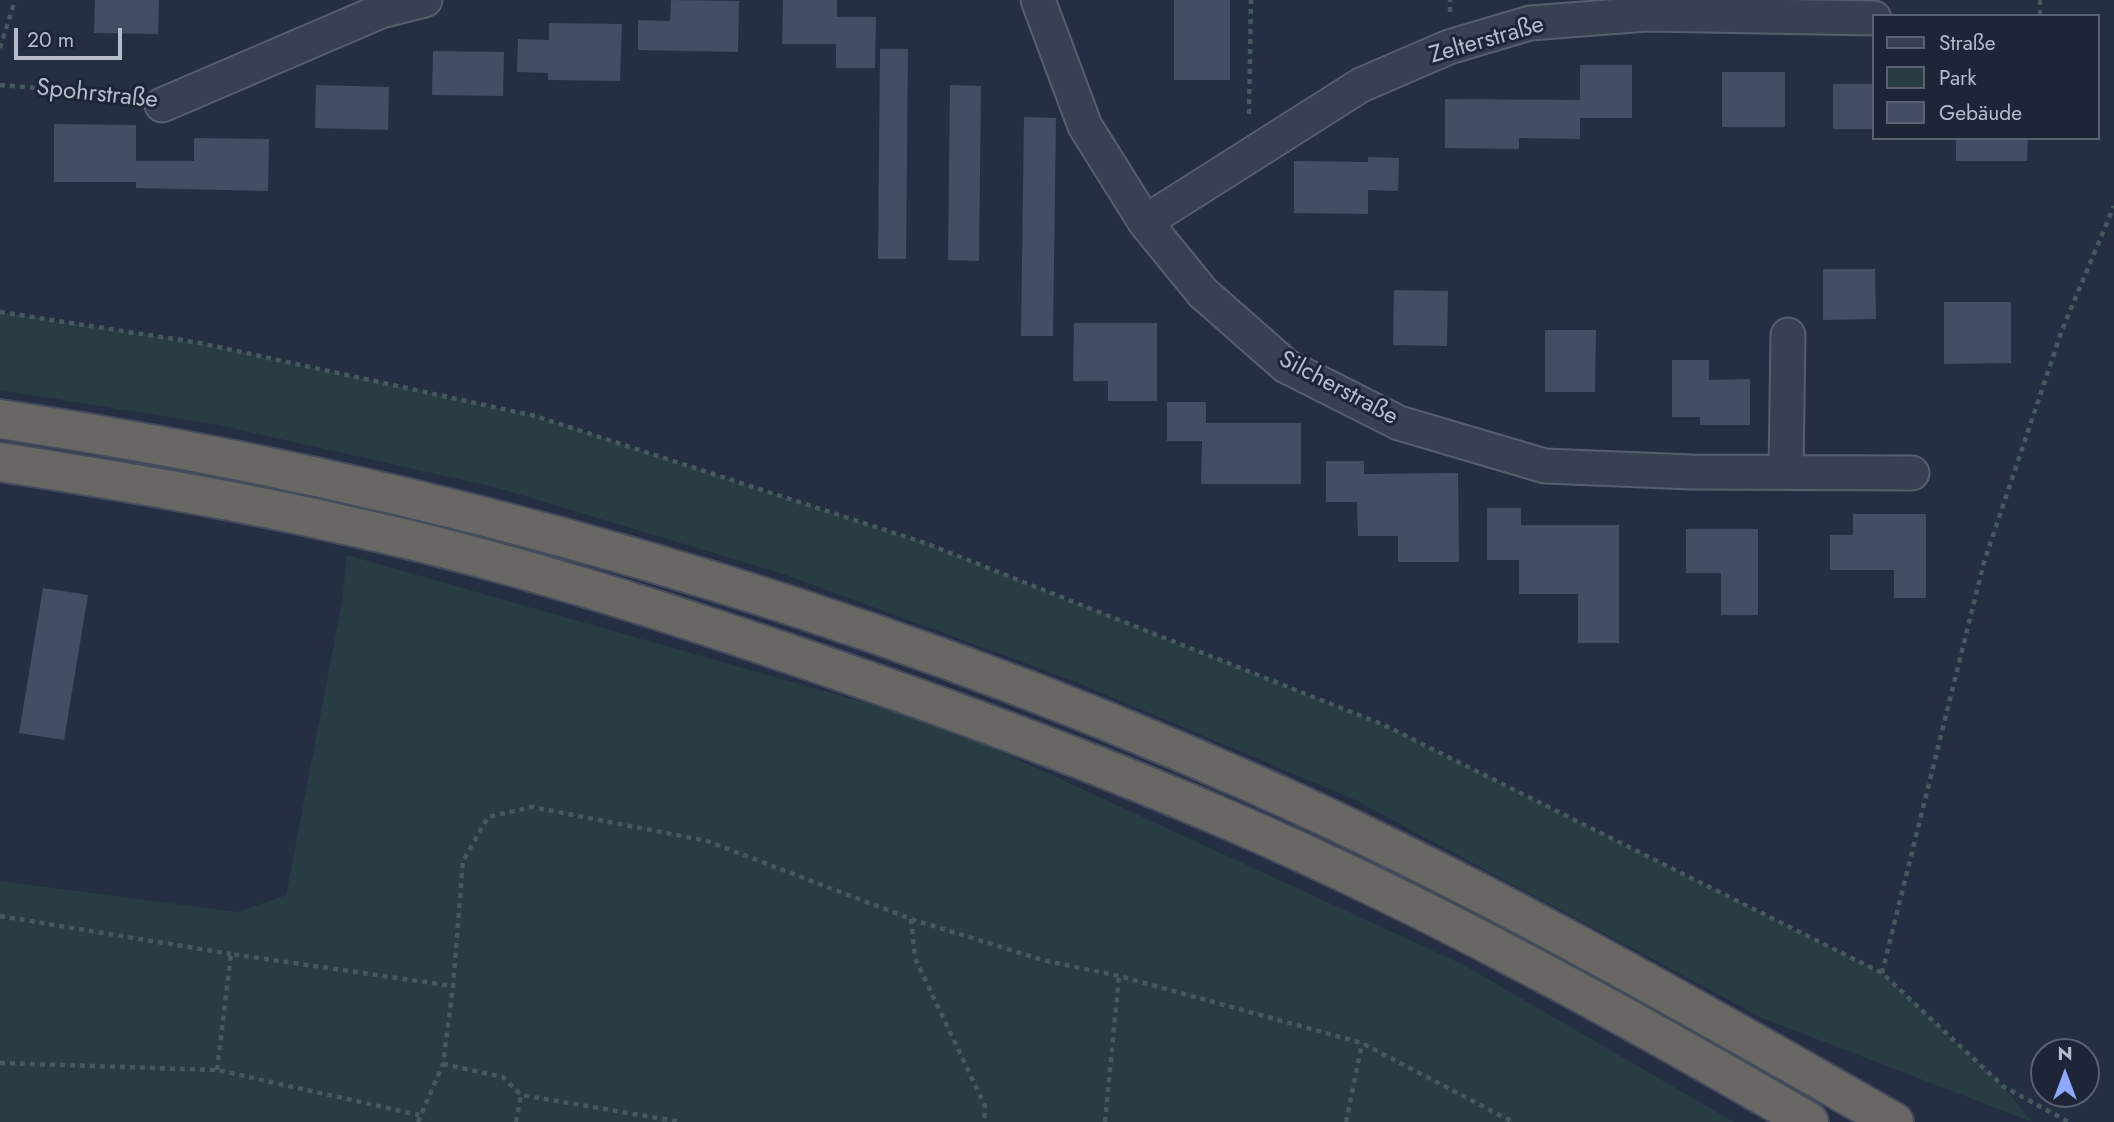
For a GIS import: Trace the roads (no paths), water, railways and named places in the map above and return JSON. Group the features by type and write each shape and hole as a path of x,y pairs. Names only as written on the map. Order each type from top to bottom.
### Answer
{"highway":[{"path":"0,419 288,468 519,524 771,601 946,660 1252,783 1450,878 1706,1015 1894,1122"},
{"path":"0,462 206,496 347,525 480,558 668,613 1069,754 1234,822 1433,916 1686,1050 1810,1122"}],"street":[{"name":"Spohrstraße","path":"162,105 380,11 425,0"},
{"name":"Silcherstraße","path":"1038,0 1085,126 1144,222 1203,293 1286,366 1399,423 1545,466 1912,473"},
{"name":"Zelterstraße","path":"1144,222 1249,153 1361,85 1450,47 1530,23 1647,14 1872,18"},
{"path":"1786,472 1788,335"}]}
